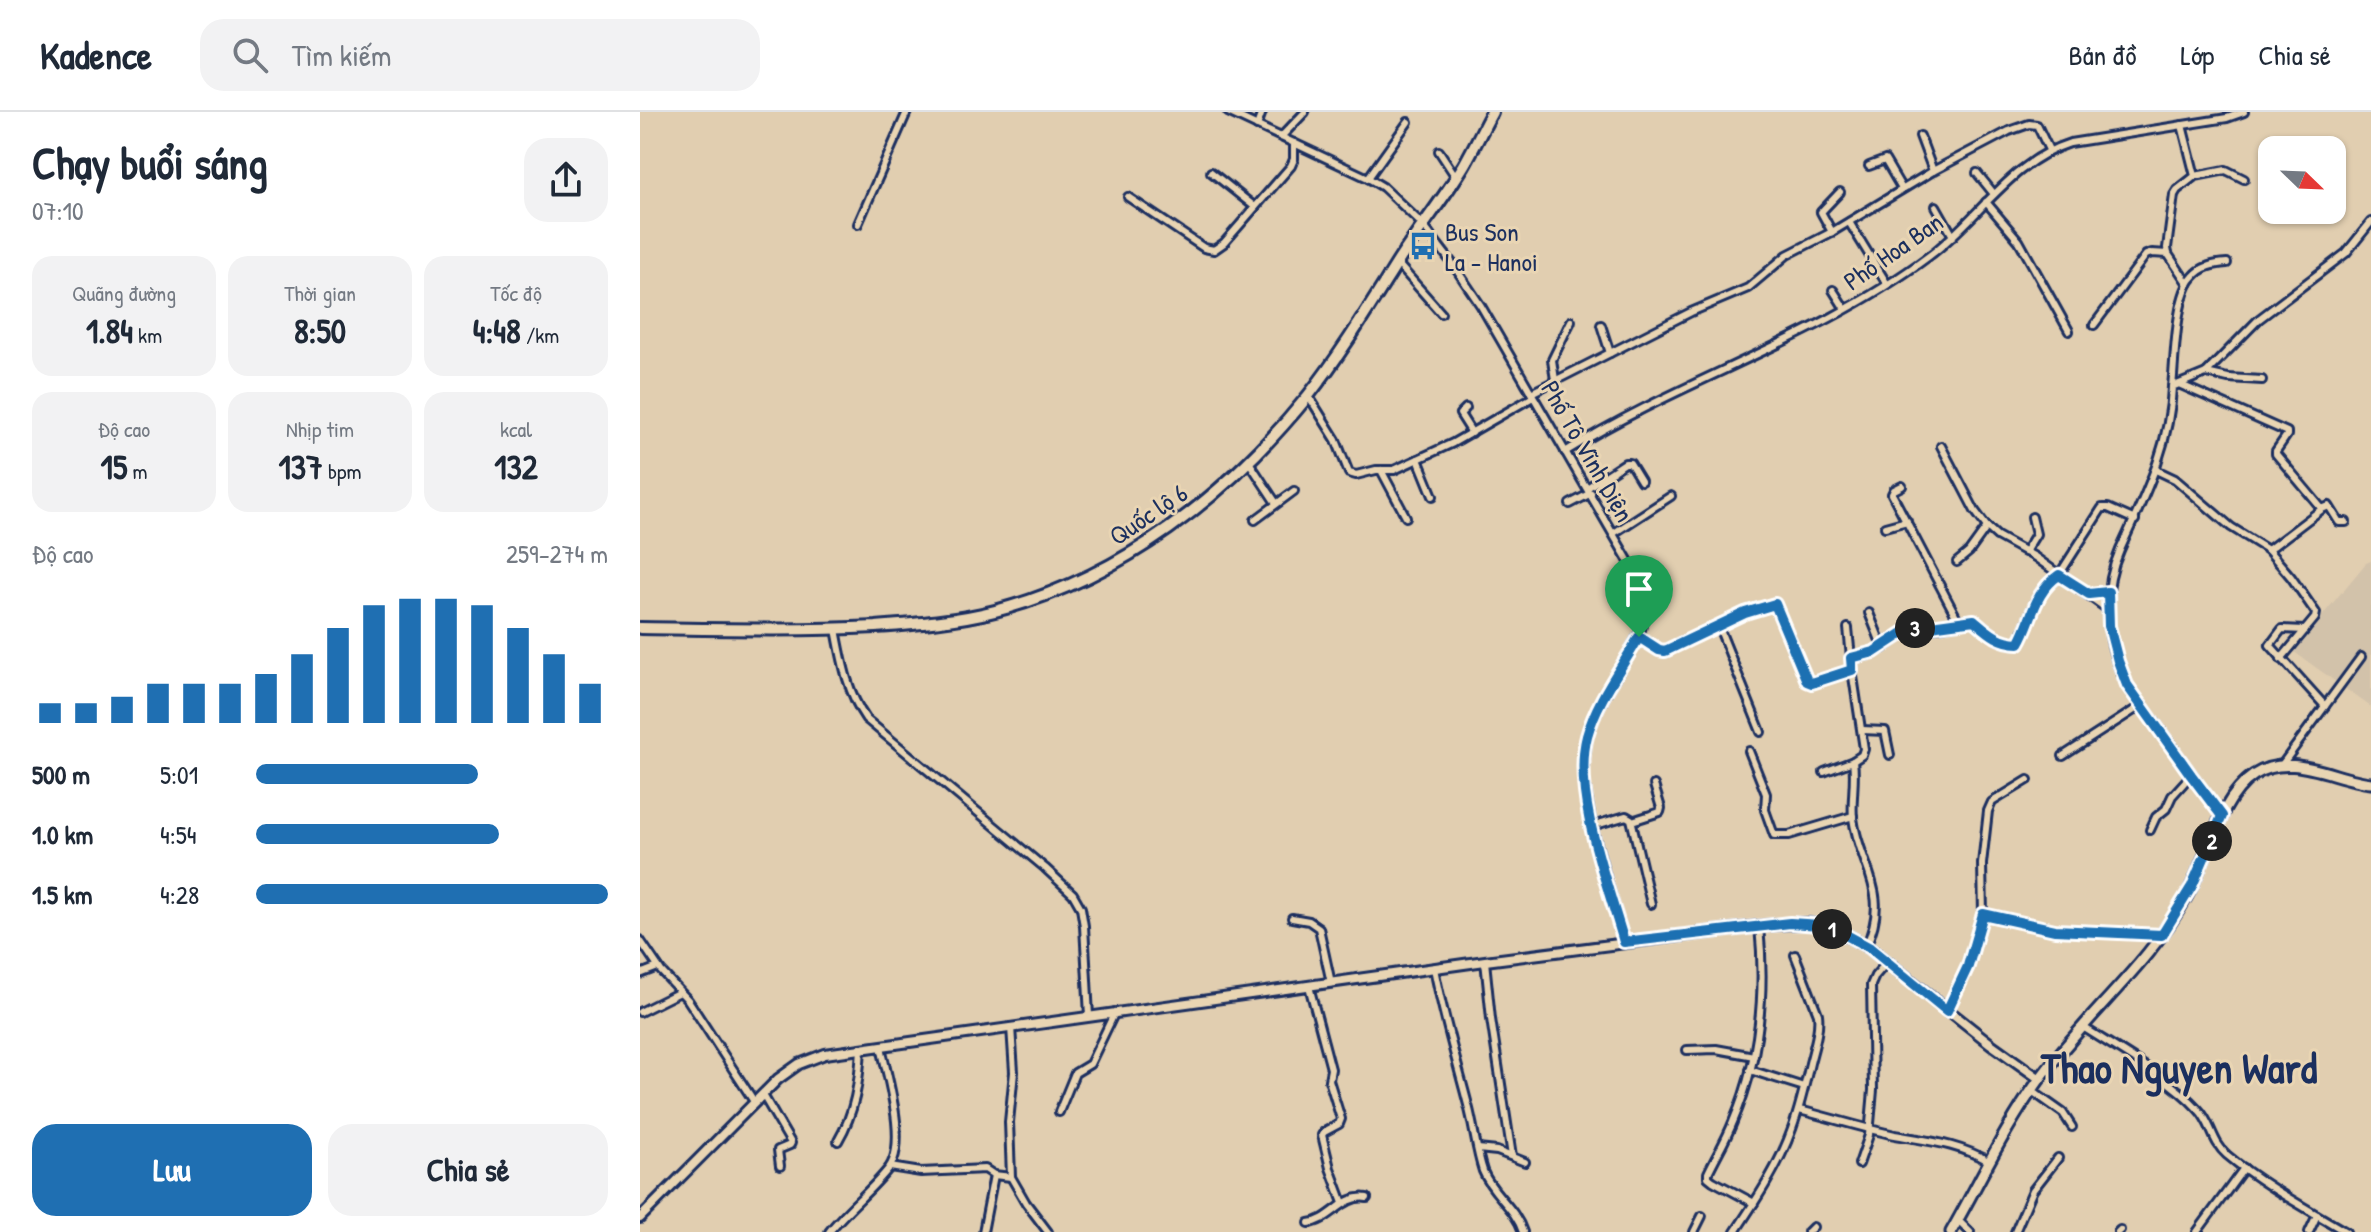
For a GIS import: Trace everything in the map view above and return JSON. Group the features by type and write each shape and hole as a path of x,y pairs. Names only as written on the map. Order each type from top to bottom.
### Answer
{"highway":[{"name":"Quốc lộ 6","path":"640,628 836,629 961,618 994,612 1053,592 1137,551 1195,510 1249,462 1308,395 1456,177 1492,112"}],"main road":[{"path":"1951,1232 2040,1079 2162,935 2192,886 2229,802 2244,783 2266,769 2281,766 2301,767 2371,783"}],"street":[{"path":"858,224 907,112"},
{"name":"Phố Tô Vĩnh Diện","path":"1228,112 1368,178 1392,195 1422,224 1481,306 1639,579 1645,611 1639,637 1604,696 1587,736 1583,774 1592,826 1624,942"},
{"path":"1257,126 1262,112"},
{"path":"1281,137 1305,112"},
{"name":"Phố Hoa Ban","path":"1565,452 1701,380 1801,333 1887,284 1929,256 1994,194 2049,150 2070,143 2227,118 2244,112"},
{"path":"1368,178 1408,122"},
{"path":"1308,395 1336,440 1349,473 1356,475 1373,470 1394,470 1472,433 1555,380 1691,312 1748,288 1787,255 2009,131 2033,123 2040,128 2049,150"},
{"path":"2182,125 2195,176"},
{"path":"1920,136 1933,171"},
{"path":"1128,197 1211,250 1221,246 1293,162 1294,143"},
{"path":"1439,151 1456,177"},
{"path":"1869,166 1885,160 1902,189"},
{"path":"2188,284 2168,254 2174,195 2195,176 2226,170 2244,179"},
{"path":"1211,172 1255,207"},
{"path":"1977,173 1994,194"},
{"path":"1832,232 1821,212 1840,192"},
{"path":"1986,202 2019,241 2069,331"},
{"path":"1936,206 1953,236"},
{"path":"1849,222 1887,284"},
{"path":"2172,387 2206,373 2259,319 2346,253 2371,222"},
{"path":"2094,325 2146,255 2168,254"},
{"path":"1397,263 1441,313"},
{"path":"2222,816 2127,685 2107,609 2116,561 2156,470 2167,432 2177,329 2188,284 2203,269 2227,263"},
{"path":"1833,290 1845,309"},
{"path":"1555,380 1553,357 1571,321"},
{"path":"1601,325 1610,353"},
{"path":"2206,373 2262,380"},
{"path":"2181,385 2286,431 2287,435 2276,454 2322,509"},
{"path":"1466,408 1460,414 1472,433"},
{"path":"1941,446 1975,511 1987,527 2107,609"},
{"path":"1418,459 1433,496"},
{"path":"1249,462 1276,503"},
{"path":"1570,504 1625,463 1630,463 1641,481"},
{"path":"1381,470 1406,517"},
{"path":"2156,470 2175,479 2231,527 2268,550 2316,613 2281,659"},
{"path":"1902,486 1892,494 1959,622"},
{"path":"1255,520 1294,491"},
{"path":"1614,533 1671,496"},
{"path":"2268,550 2329,506 2339,522 2346,522"},
{"path":"1851,658 1883,648 1909,629 1974,620 1995,637 2009,643 2019,643 2042,591 2059,575 2102,508 2135,520"},
{"path":"2025,552 2036,534 2032,517"},
{"path":"1885,527 1907,521"},
{"path":"1957,562 1969,552 1987,527"},
{"path":"2089,594 2108,592"},
{"path":"1639,637 1665,651 1745,613 1775,604 1807,681 1812,683 1852,670"},
{"path":"1869,613 1883,648"},
{"path":"1718,625 1761,732"},
{"path":"1824,772 1853,761 1862,755 1864,749 1848,628"},
{"path":"836,629 849,687 866,719 1073,894 1081,908 1084,926 1089,1016"},
{"path":"2305,630 2280,630 2270,645 2325,706"},
{"path":"2281,766 2361,657"},
{"path":"2063,756 2142,705"},
{"path":"1862,730 1885,731 1890,755"},
{"path":"1749,751 1766,794 1765,810 1774,835 1789,835 1853,816"},
{"path":"1853,761 1853,816 1860,847 1872,876 1875,898 1874,925 1866,946"},
{"path":"2150,830 2156,817 2166,809 2172,796 2191,775"},
{"path":"1947,1011 1968,966 1983,914 1982,864 1988,811 1992,802 2028,780"},
{"path":"1632,821 1660,812 1654,785"},
{"path":"1592,826 1626,816 1632,821 1651,904"},
{"path":"1983,914 2055,930 2162,935"},
{"path":"1292,918 1309,921 1319,928 1331,983"},
{"path":"640,1218 778,1079 799,1064 825,1054 1485,961 1759,926 1820,925 1866,946 1947,1011 2040,1079"},
{"path":"1754,1203 1713,1181 1708,1173 1732,1125 1759,1037 1763,968 1759,926"},
{"path":"640,940 680,992 755,1103"},
{"path":"1735,1232 1778,1163 1799,1110 1819,1021 1817,1006 1795,955"},
{"path":"1485,961 1512,1156"},
{"path":"1859,1164 1870,1128 1873,1069 1870,994 1875,976 1887,962"},
{"path":"640,974 658,967"},
{"path":"1434,968 1445,1024 1485,1175 1514,1213 1523,1232"},
{"path":"1309,986 1331,1069 1329,1080 1341,1119 1339,1124 1322,1135 1343,1203"},
{"path":"640,1012 680,992"},
{"path":"1059,1112 1075,1073 1090,1064 1115,1012"},
{"path":"1011,1027 1014,1072 1009,1131 1011,1177 1048,1232"},
{"path":"2083,1027 2198,1108 2218,1146 2244,1168 2346,1232"},
{"path":"829,1232 890,1167 897,1151 898,1137 881,1046"},
{"path":"838,1141 855,1102 861,1049"},
{"path":"1687,1050 1728,1050 1754,1056"},
{"path":"1750,1070 1804,1087"},
{"path":"2032,1091 2063,1113 2072,1127"},
{"path":"763,1095 791,1143 778,1150 780,1166"},
{"path":"1799,1110 1964,1148 1990,1162"},
{"path":"1478,1149 1497,1151 1525,1162"},
{"path":"2015,1232 2033,1190 2058,1158"},
{"path":"890,1167 921,1172 985,1169 994,1175 1011,1177"},
{"path":"2197,1232 2244,1168"},
{"path":"983,1232 994,1175"},
{"path":"1309,1223 1319,1221 1343,1203 1357,1197 1367,1198"},
{"path":"2309,1232 2317,1215"},
{"path":"1694,1232 1702,1216"},
{"path":"1958,1220 1970,1232"}],"shaded area":[{"path":"2371,561 2371,707 2293,651 2366,563"}],"place":[{"name":"Bus Son La - Hanoi","path":"1423,246"}],"district":[{"name":"Thao Nguyen Ward","path":"2179,1067"}],"route":[{"path":"2059,575 2089,594 2108,592 2109,626 2127,685 2222,816 2192,886 2162,935 2055,930 1983,914 1968,966 1947,1011 1870,948 1820,925 1790,923 1624,942 1592,826 1583,774 1587,736 1595,715 1639,637 1665,651 1745,613 1775,604 1807,681 1812,683 1852,670 1851,658 1874,652 1914,628 1974,620 1995,637 2009,643 2019,643 2042,591 2059,575"}]}
